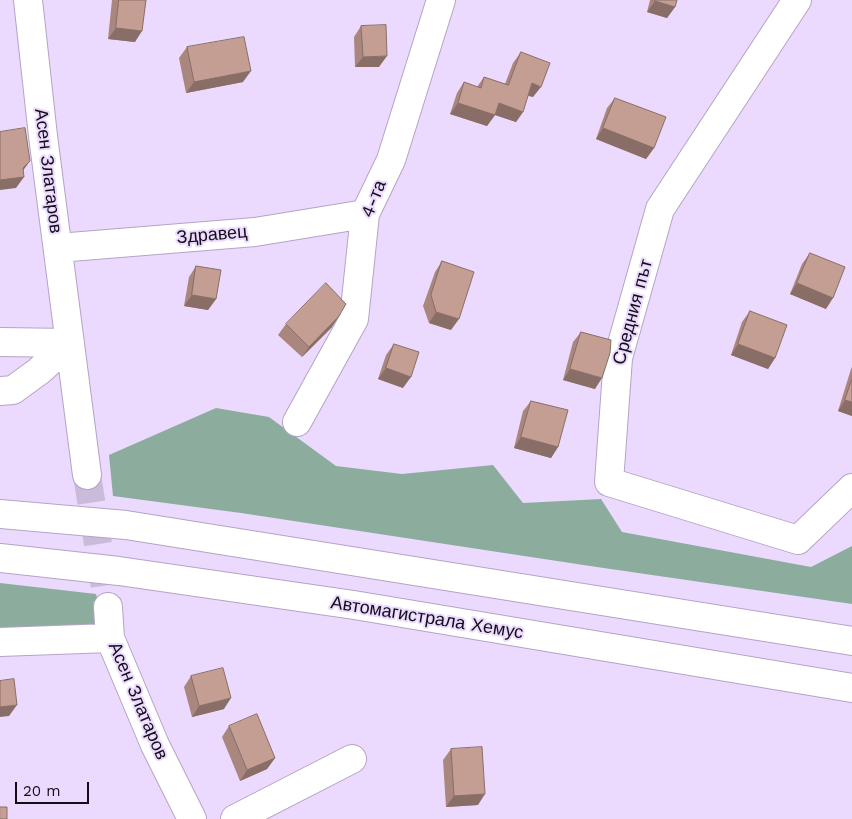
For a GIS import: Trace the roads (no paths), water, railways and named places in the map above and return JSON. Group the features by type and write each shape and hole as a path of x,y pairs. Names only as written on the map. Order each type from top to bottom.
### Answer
{"main road":[{"name":"Асен Златаров","path":"28,0 43,136 87,474"},
{"name":"4-та","path":"298,422 354,319 365,214 391,160 441,0"},
{"name":"Средния път","path":"796,0 660,209 618,358 609,482 798,540 852,488"},
{"name":"Здравец","path":"58,248 256,232 365,214"},
{"path":"0,342 70,343"},
{"path":"0,391 13,390 39,371 70,343"},
{"path":"0,514 126,525 852,641"},
{"name":"Автомагистрала Хемус","path":"0,558 119,571 344,604 852,688"},
{"name":"Асен Златаров","path":"108,607 110,638 155,745 192,819"},
{"path":"0,642 110,638"},
{"path":"235,819 352,759"}],"tunnel":[{"path":"87,475 108,607"}]}
